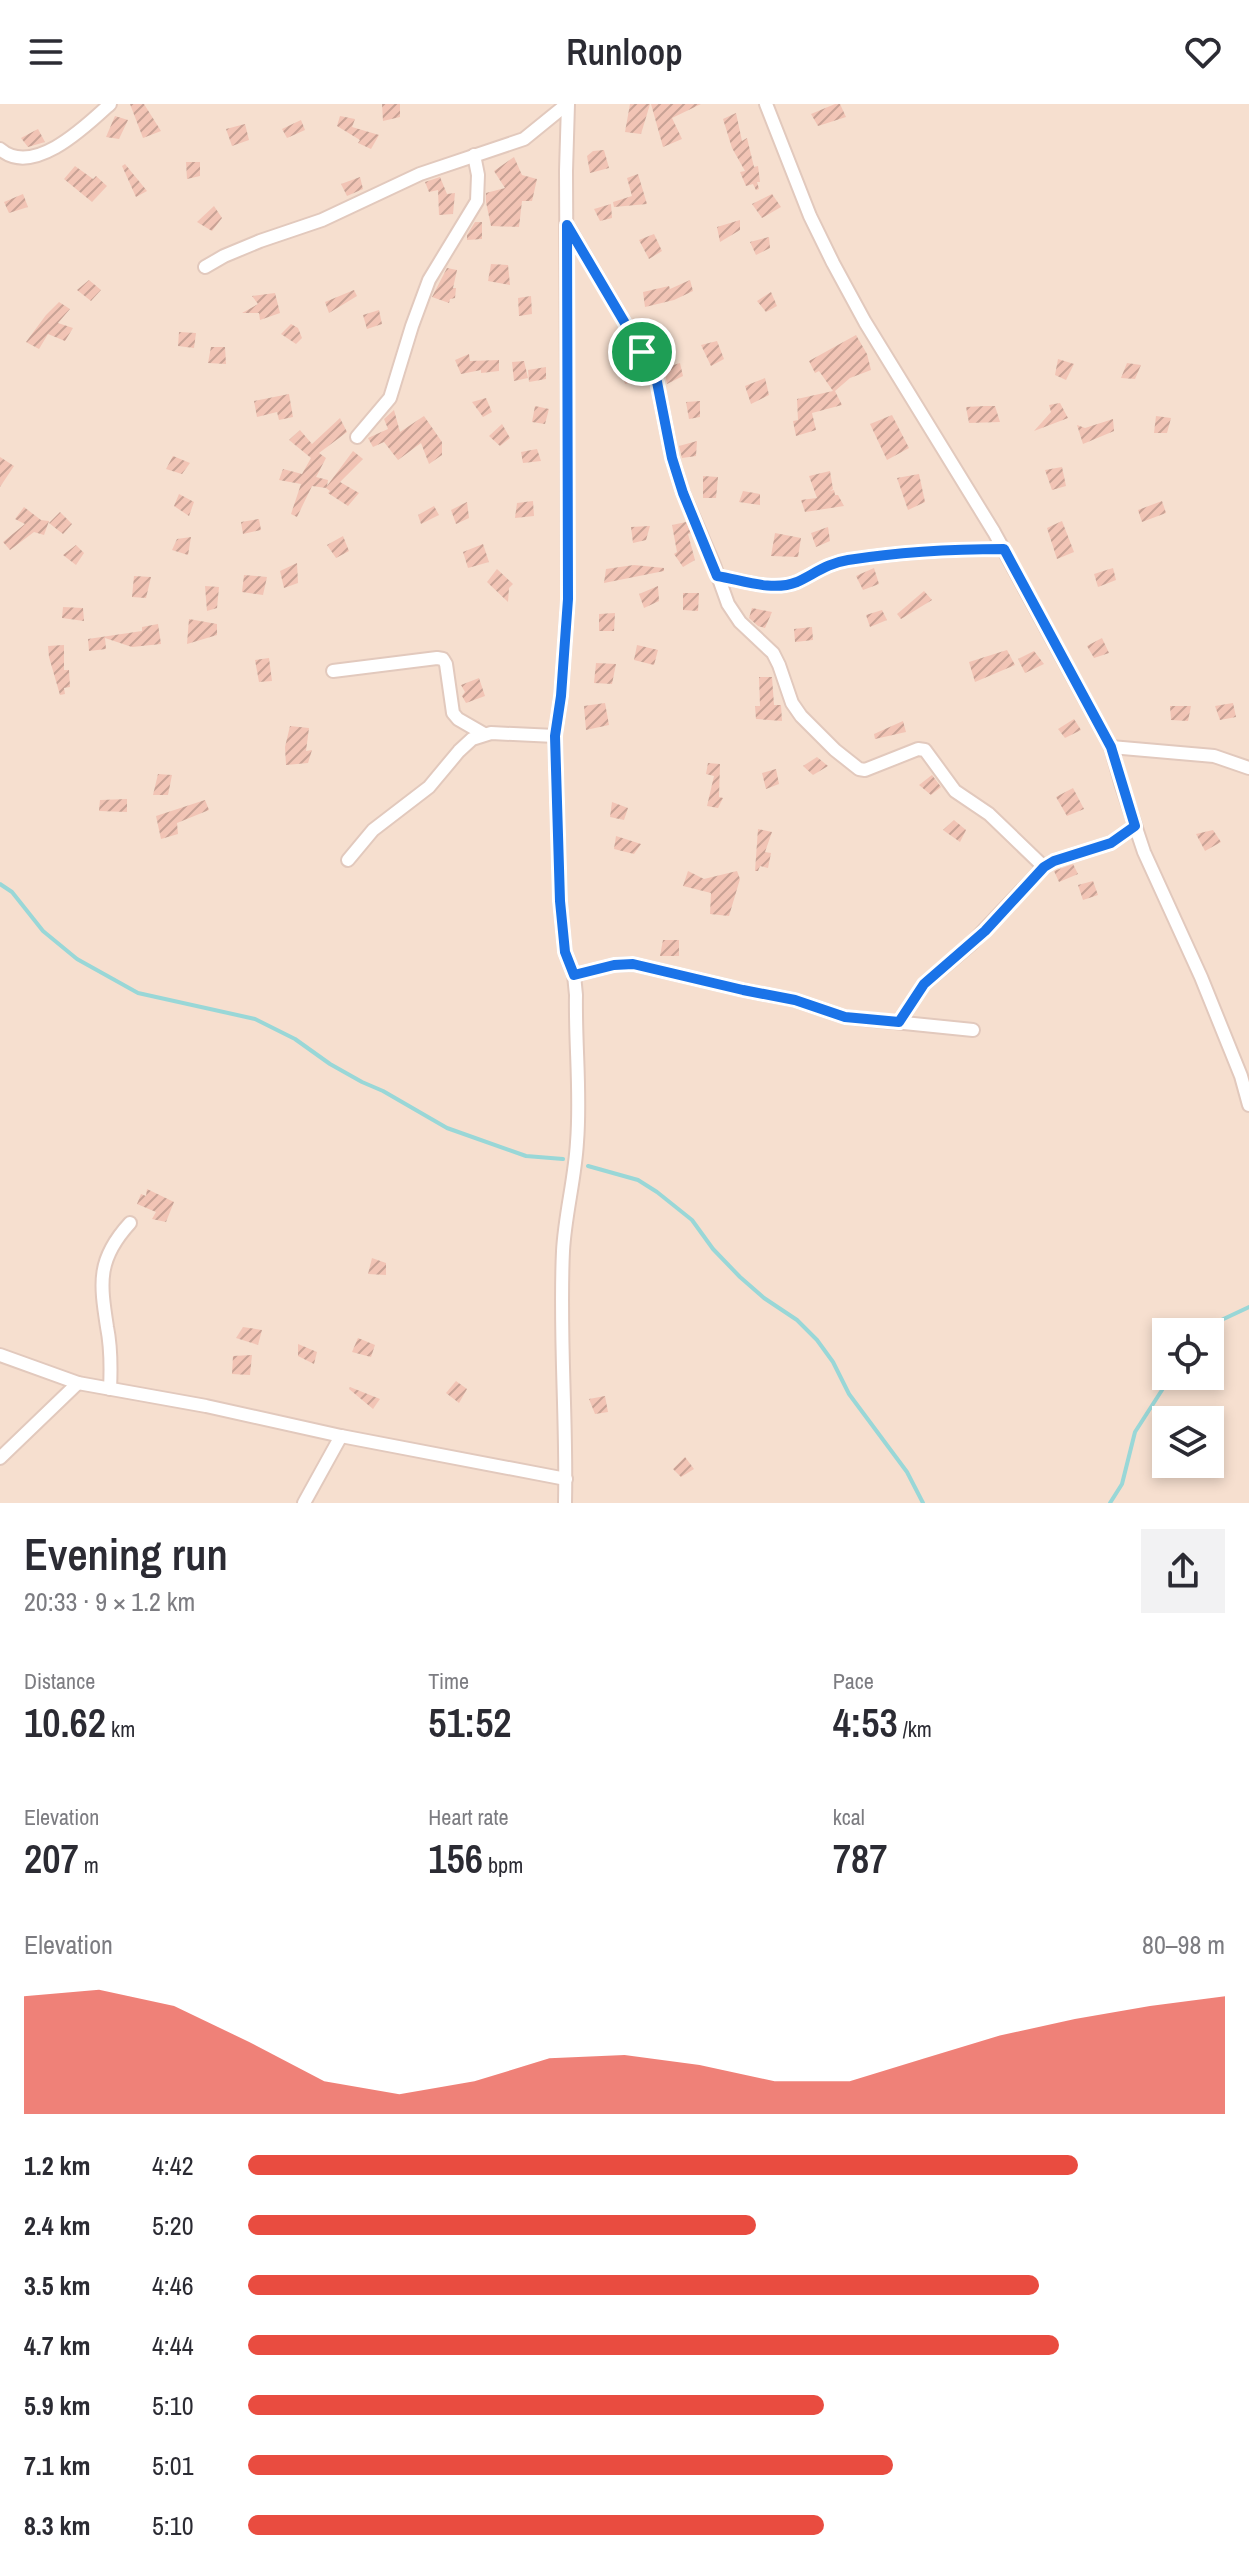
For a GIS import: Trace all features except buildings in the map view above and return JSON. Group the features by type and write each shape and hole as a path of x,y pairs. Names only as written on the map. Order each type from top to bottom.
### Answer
{"street":[{"path":"0,149 7,155 24,159 44,152 78,132 110,104"},
{"path":"205,267 248,246 322,220 420,174 524,139 568,104"},
{"path":"565,1503 563,1252 577,1144 574,975 565,952 560,901 555,736 568,599 568,104"},
{"path":"766,104 810,216 833,263 865,322 1004,549 1111,747 1144,852 1201,977 1241,1076 1249,1105"},
{"path":"357,437 390,398 429,280 477,201 478,175 474,155"},
{"path":"567,225 657,382 672,458 683,493 728,604 740,622 773,653 792,703 801,716 859,769 865,770 918,749 925,750 955,791 989,814 1044,867"},
{"path":"717,576 780,585 794,583 830,564 845,560 933,551 1004,549"},
{"path":"333,671 443,659 453,713 484,734"},
{"path":"348,860 373,830 417,798 472,739 484,734 555,736"},
{"path":"1111,747 1214,756 1249,768"},
{"path":"899,1022 924,984 985,931 1044,867 1111,843 1135,826"},
{"path":"574,975 614,965 633,964 795,1000 845,1017 973,1030"},
{"path":"110,1389 108,1329 101,1285 106,1259 115,1240 130,1223"},
{"path":"0,1355 78,1383 566,1479"},
{"path":"0,1458 78,1383"},
{"path":"304,1503 341,1436"}],"shaded area":[{"path":"0,104 1249,104 1249,1503 0,1503"}],"waterway":[{"path":"0,884 12,892 43,931 77,959 138,993 255,1019 447,1128 526,1156 563,1159"},
{"path":"588,1166 638,1180 657,1192 692,1220 713,1249 740,1277 797,1320 817,1340 833,1362 849,1394 907,1472 923,1503"},
{"path":"1224,1319 1249,1307"},
{"path":"1110,1503 1122,1484 1135,1432 1162,1390"}],"route":[{"path":"567,225 642,352 660,392 668,445 683,493 717,576 780,585 794,583 830,564 845,560 933,551 1004,549 1111,747 1135,826 1111,843 1078,852 1044,867 985,931 924,984 899,1022 845,1017 795,1000 633,964 614,965 574,975 565,952 560,901 555,736 568,599 567,225"}]}
